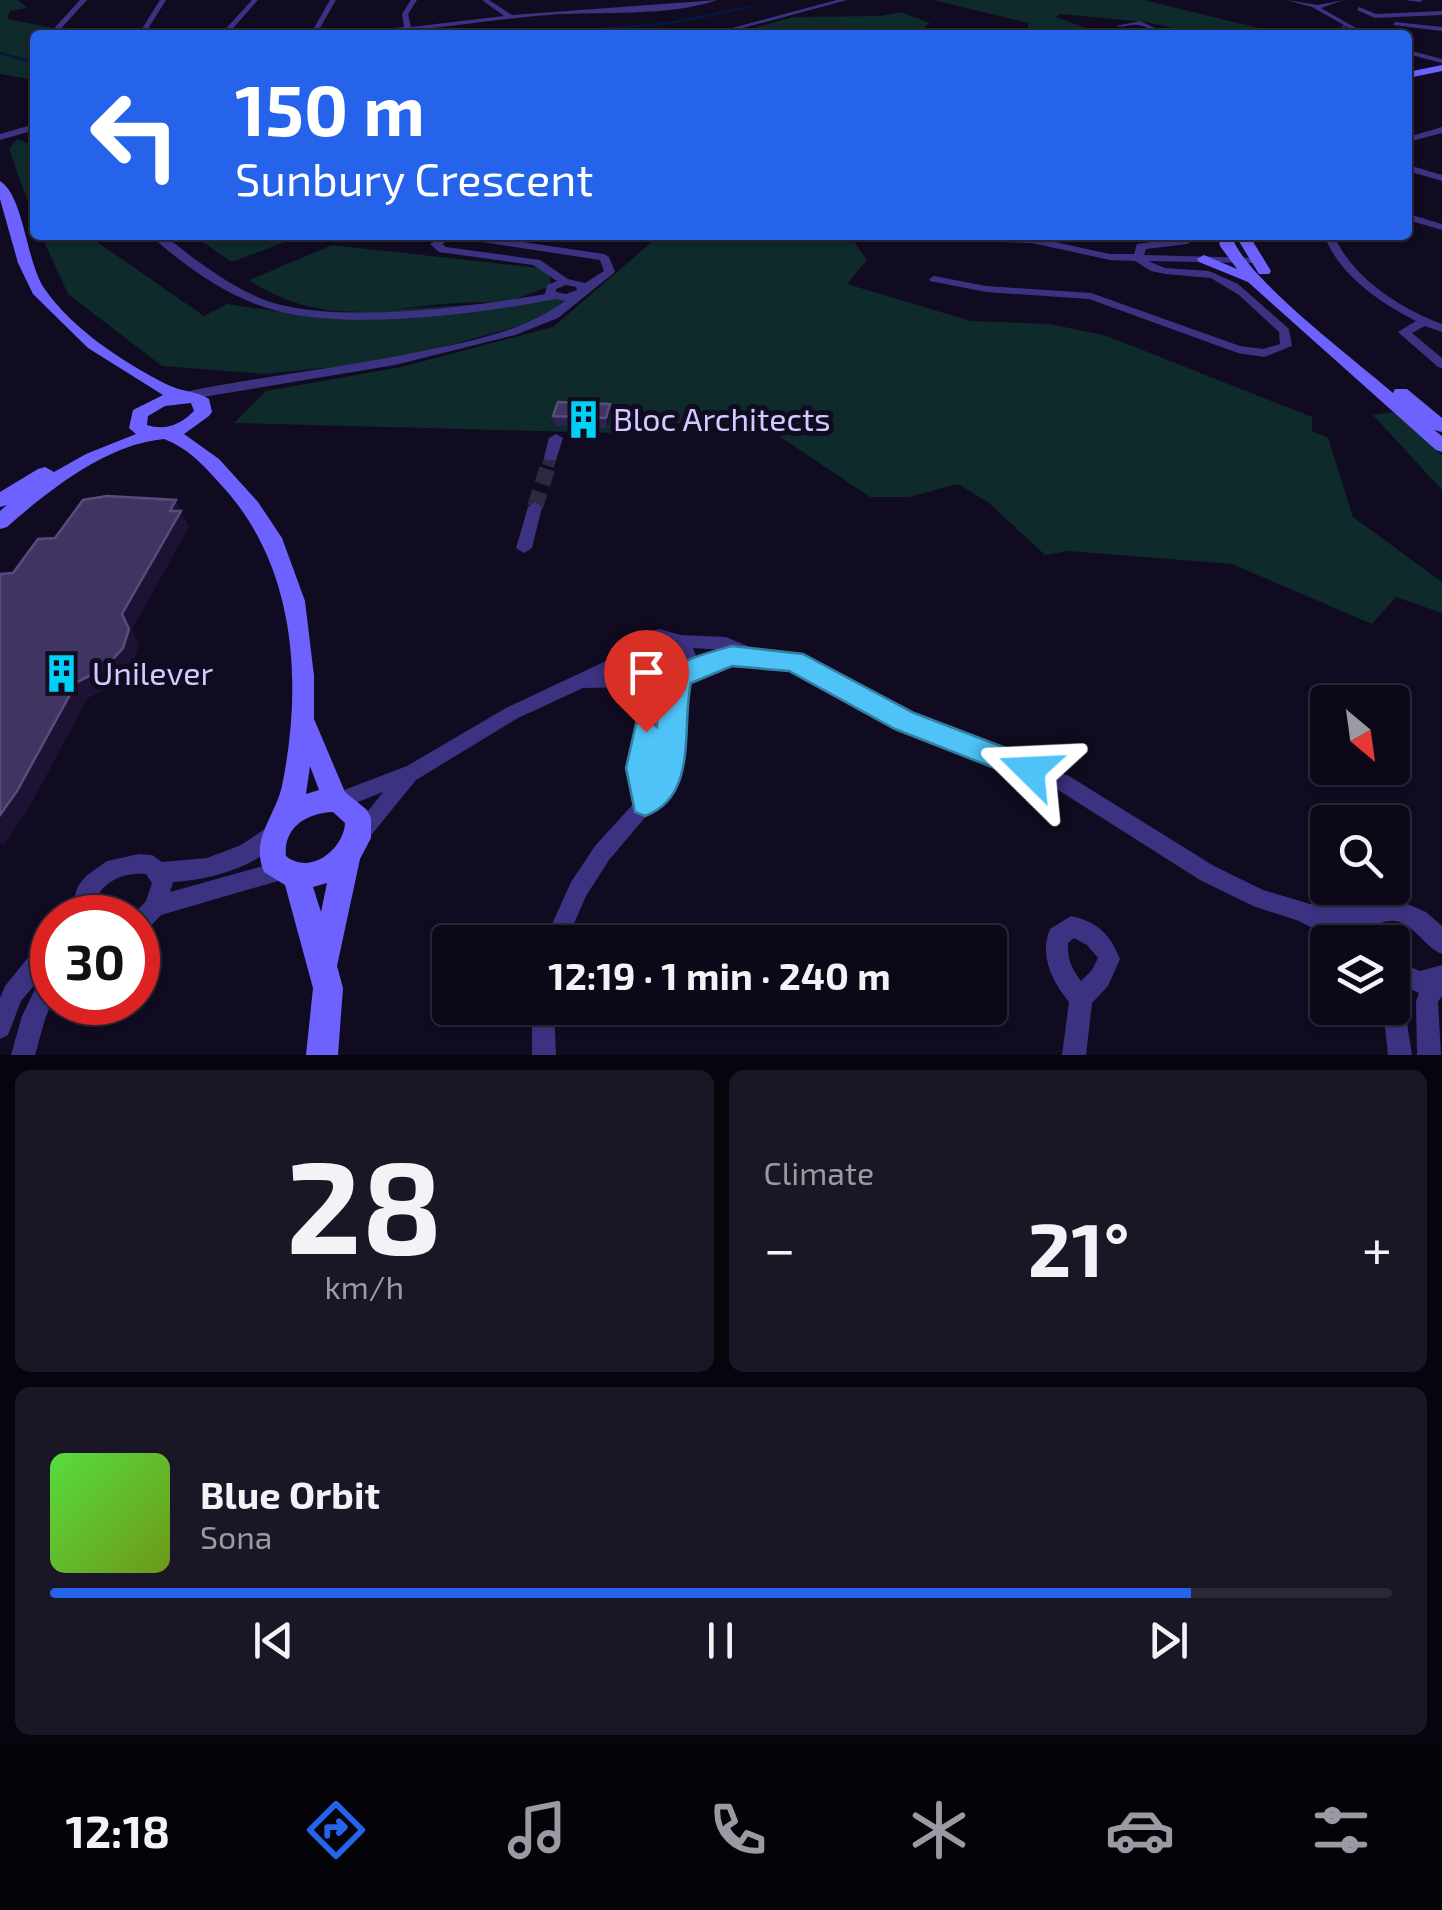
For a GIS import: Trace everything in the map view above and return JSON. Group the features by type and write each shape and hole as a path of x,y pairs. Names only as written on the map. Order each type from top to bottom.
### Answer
{"street":[{"path":"56,30 84,0"},
{"path":"148,30 146,27 162,0"},
{"path":"228,30 255,0"},
{"path":"315,30 333,0"},
{"path":"414,0 405,14 408,30 490,24 510,17 654,10 714,0"},
{"path":"485,0 510,17"},
{"path":"728,30 844,0"},
{"path":"1289,0 1316,6 1352,29 1396,24 1442,26"},
{"path":"1316,6 1341,0"},
{"path":"1408,0 1424,0 1442,10"},
{"path":"1359,9 1375,16 1442,10"},
{"path":"1119,26 1140,23 1155,30"},
{"path":"1412,53 1442,63"},
{"path":"1412,71 1442,63"},
{"path":"0,137 30,128"},
{"path":"1412,139 1442,130"},
{"path":"1412,169 1442,178"},
{"path":"0,185 28,271 42,297 118,362 155,387 200,400 199,447"},
{"path":"1412,219 1442,227"},
{"path":"161,240 224,284 281,308 344,312 506,304 559,291 583,291 608,275 611,265 607,259 489,240"},
{"path":"443,240 438,241 436,248 536,262 559,291"},
{"path":"1032,240 1102,256 1244,260 1442,426"},
{"path":"1138,258 1138,249 1144,245 1190,240"},
{"path":"1229,240 1280,302"},
{"path":"1242,240 1244,260"},
{"path":"1332,240 1350,269 1424,322 1442,328"},
{"path":"934,279 986,289 1092,296 1248,351 1275,351 1288,343 1281,327 1224,280 1206,274 1159,270 1138,258"},
{"path":"1204,260 1239,274 1280,302 1442,446"},
{"path":"559,291 583,291"},
{"path":"0,501 140,414 181,396 396,362 544,322 559,291"},
{"path":"1424,322 1404,332 1442,364"},
{"path":"118,362 141,395 138,428 199,447 253,506 282,561 298,639 303,721 282,824 271,853 289,874 324,961 328,1010 322,1055"},
{"path":"0,522 36,492 106,453 201,415 244,387"},
{"path":"551,457 556,438"},
{"path":"106,453 154,442 199,447"},
{"path":"524,548 535,507"},
{"path":"86,895 112,868 141,862 160,872 196,873 255,850 312,802 335,800 414,772 512,713 627,659 636,643 647,637 671,636 681,641 726,644 754,657"},
{"path":"562,925 578,889 645,802 666,781 671,710 690,654 681,641"},
{"path":"573,683 643,682 683,674 732,656 794,662 905,721 1062,782 1207,872 1260,899 1304,912 1327,925"},
{"path":"627,659 643,682 640,768 645,802"},
{"path":"303,721 335,800 358,818 324,961"},
{"path":"160,906 289,874 323,872 352,847 381,805 414,772"},
{"path":"159,895 163,882 160,872"},
{"path":"1304,912 1404,912 1438,937"},
{"path":"1367,925 1374,913"},
{"path":"0,1027 12,994 30,972"},
{"path":"1410,978 1420,982 1440,978"},
{"path":"1429,1055 1427,1001 1440,978"},
{"path":"1074,1055 1082,998"},
{"path":"24,1055 32,1025"},
{"path":"543,1025 544,1055"},
{"path":"1396,1025 1400,1055"}],"green space":[{"path":"0,0 17,0 28,8 10,11 7,19 50,27 30,30 30,79 0,74"},
{"path":"933,0 1144,0 1266,30 1181,30 1146,22 1060,14 1056,17 1091,30 1028,30 1028,23"},
{"path":"901,12 930,23 924,27 935,30 745,30 794,17 880,16"},
{"path":"17,139 30,144 30,208 9,149"},
{"path":"43,240 94,240 204,316 227,304 303,315 368,311 313,308 282,298 249,280 332,245 540,268 551,278 550,286 511,301 567,298 544,319 393,361 265,374 162,366 68,294","holes":["467,302 501,303 382,310"]},
{"path":"199,240 290,240 232,262"},
{"path":"654,240 853,240 867,260 847,284 971,321 1050,324 1107,336 1312,417 1312,431 1328,438 1353,517 1442,582 1442,613 1396,597 1372,624 1232,564 1069,551 1045,555 989,503 958,484 909,497 870,497 773,432 665,422 616,433 234,423 266,391 401,367 553,327"},
{"path":"1394,412 1442,455 1442,490 1373,415"}],"building":[{"path":"558,402 610,404 606,418 553,416"},
{"name":"Unilever","path":"107,496 176,500 170,511 181,511 122,614 129,629 123,648 104,669 77,682 0,815 0,574 13,573 38,539 55,538 83,500"}],"waterway":[{"path":"591,30 670,23 749,7"},
{"path":"0,53 30,62"}],"tunnel":[{"path":"549,463 551,457"},
{"path":"535,507 549,463"}],"place":[{"name":"Bloc Architects","path":"583,420"},
{"name":"Unilever","path":"62,674"}],"route":[{"path":"646,732 640,768 645,802 658,794 666,781 673,743 672,701 678,678 688,669 732,656 754,657 794,662 837,681 905,721 1030,770"}]}
